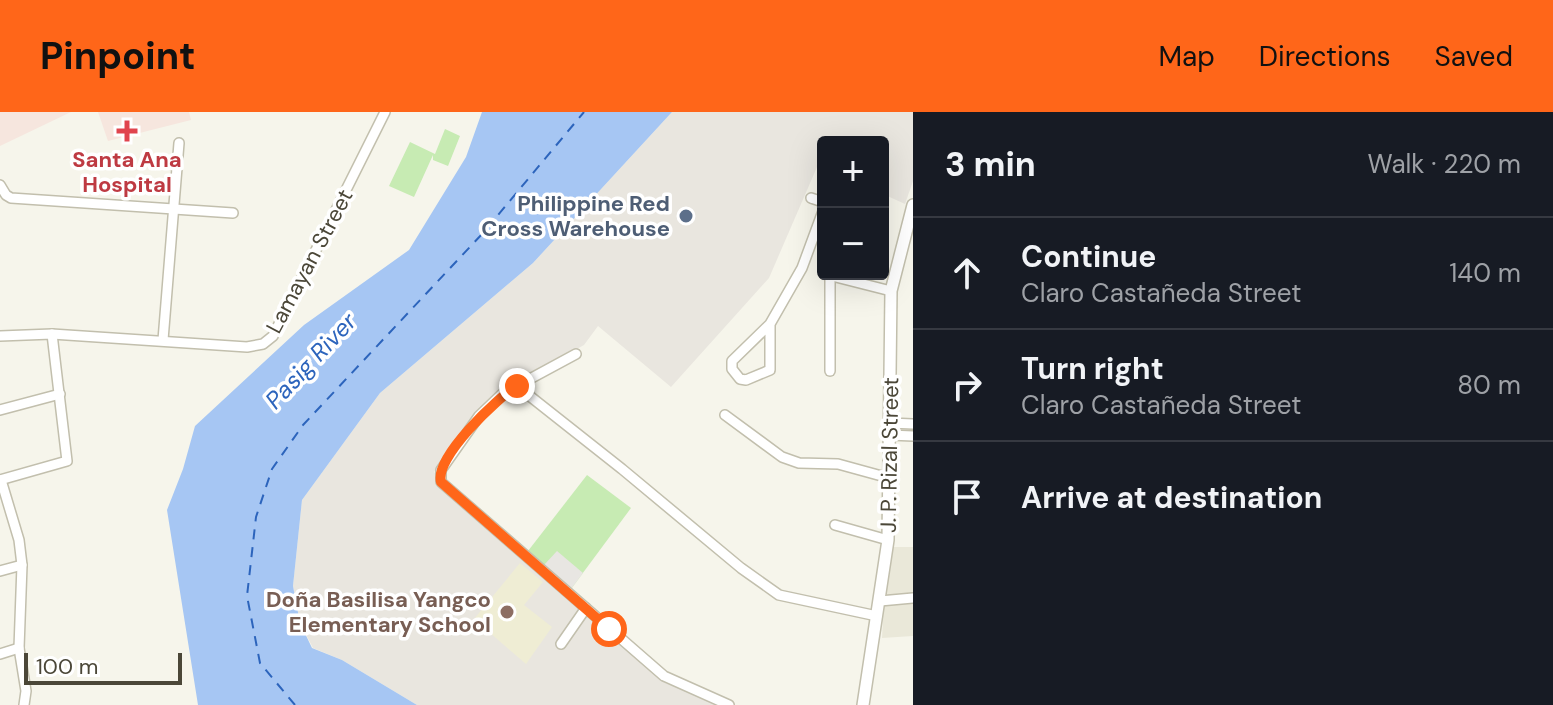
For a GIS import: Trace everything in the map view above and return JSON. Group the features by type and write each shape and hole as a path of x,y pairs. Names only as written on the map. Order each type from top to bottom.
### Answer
{"street":[{"name":"Lamayan Street","path":"0,336 52,334 247,347 263,344 273,336 385,112"},
{"path":"163,340 179,143"},
{"path":"0,185 11,198 233,213"},
{"path":"811,198 817,200"},
{"name":"J. P. Rizal Street","path":"863,705 888,540 891,291 913,205"},
{"path":"770,324 770,370 746,380 740,379 732,369 732,361 770,324 802,268 817,227"},
{"path":"802,268 817,272"},
{"path":"826,280 830,371"},
{"path":"864,280 891,291"},
{"path":"24,705 26,691 19,648 22,565 19,540 0,480 67,461 52,334"},
{"path":"576,354 502,394 479,416 441,470 441,482 664,676 729,705"},
{"path":"517,386 740,567 779,595 877,616"},
{"path":"0,410 60,394"},
{"path":"725,415 782,457 799,463 838,464 889,478"},
{"path":"890,429 913,424"},
{"path":"890,429 913,436"},
{"path":"835,525 888,540"},
{"path":"0,571 22,565"},
{"path":"561,644 586,608"},
{"path":"0,654 19,648"}],"shaded area":[{"name":"Santa Ana Hospital","path":"0,112 71,112 0,146"},
{"name":"Santa Ana Hospital","path":"98,112 189,112 191,120 108,141"},
{"path":"672,112 913,112 913,181 905,204 889,197 889,136 817,136 817,167 769,278 671,387 598,326 584,345 504,390 434,472 514,552 665,683 725,705 417,705 342,660 313,648 300,623 293,586 302,500 380,393 533,263"},
{"path":"887,547 913,547 913,636 882,638"},
{"path":"557,551 583,573 571,589 544,565"},
{"name":"Doña Basilisa Yangco Elementary School","path":"520,563 543,582 524,605 552,627 526,664 474,619"}],"green space":[{"path":"445,129 460,136 448,166 433,160 433,155 414,197 389,186 410,142 435,154"},
{"path":"587,475 631,508 571,589 528,551"}],"water":[{"name":"Pasig River","path":"482,112 672,112 533,263 380,393 302,500 293,586 300,623 312,648 342,660 417,705 198,705 167,510 195,426 304,325 409,250 466,157"}],"ferry route":[{"path":"295,705 260,663 247,596 256,517 272,469 303,425 483,233 584,112"}],"place":[{"name":"Santa Ana Hospital","path":"127,131"},
{"name":"Philippine Red Cross Warehouse","path":"686,216"},
{"name":"Doña Basilisa Yangco Elementary School","path":"507,612"}],"route":[{"path":"517,386 502,394 479,416 441,470 441,482 609,629"}]}
